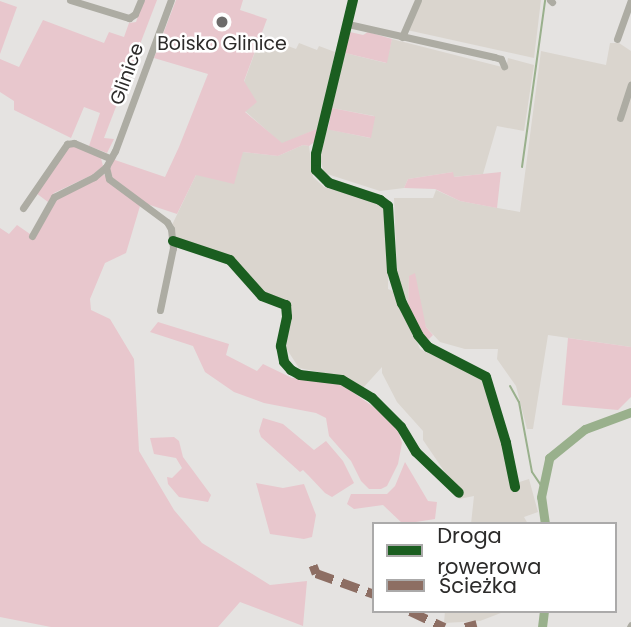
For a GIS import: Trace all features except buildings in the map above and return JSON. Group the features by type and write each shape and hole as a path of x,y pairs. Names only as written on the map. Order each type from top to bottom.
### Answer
{"street":[{"path":"70,0 130,18 135,14 141,0"},
{"name":"Glinice","path":"106,167 171,0"},
{"path":"353,0 316,154 316,170 329,183 380,200 388,206 392,271 402,303 418,335 428,347 486,377 506,443 514,487"},
{"path":"402,37 418,0"},
{"path":"617,39 631,0"},
{"path":"348,24 494,57 501,60 504,66"},
{"path":"620,118 631,85"},
{"path":"23,208 67,144 74,143 110,158"},
{"path":"32,236 54,197 94,177 106,167 109,179 167,222 173,241 160,310"},
{"path":"173,241 230,260 262,296 286,305 287,317 281,346 284,362 291,370 300,375 342,380 372,398 401,427 416,452 459,493"}],"shaded area":[{"path":"144,0 157,0 104,138 114,139 107,153 89,146 100,113 84,107 71,138 14,110 14,101 0,92 0,59 19,67 43,20 104,43 109,32 124,37 129,23 136,22"},
{"path":"176,0 243,0 240,10 267,19 244,81 257,102 245,112 282,143 319,128 317,140 309,146 303,145 278,156 243,152 234,184 196,175 177,214 147,204 113,178 107,165 117,153 115,160 165,177 179,147 208,74 154,58"},
{"path":"420,0 541,0 534,58 407,30"},
{"path":"0,1 17,7 0,54"},
{"path":"350,32 363,35 368,32 392,39 387,63 345,53"},
{"path":"261,36 296,49 299,43 317,50 319,46 335,52 319,128 282,144 245,111 244,82"},
{"path":"392,39 506,68 508,58 534,65 524,131 497,126 483,174 453,177 453,172 408,179 404,188 380,191 324,173 320,158 327,129 370,138 374,116 332,108 345,53 386,63"},
{"path":"610,43 619,43 631,51 631,347 548,335 533,429 527,429 516,386 497,359 498,349 465,349 440,342 426,327 409,276 408,306 397,273 394,198 433,198 436,190 460,201 520,212 541,51 606,65"},
{"path":"332,108 375,116 371,138 328,130"},
{"path":"74,145 101,158 103,166 92,175 54,193 48,202 36,193 67,147"},
{"path":"303,145 309,146 313,177 324,187 378,202 389,214 388,289 397,293 420,349 483,379 501,435 512,481 510,485 529,479 538,512 524,517 527,522 471,522 474,496 459,499 457,490 423,440 423,431 397,402 382,373 382,367 362,389 334,375 299,368 286,348 291,312 288,303 262,294 237,262 177,240 172,225 196,175 243,152 278,156"},
{"path":"453,172 454,177 501,172 497,208 460,201 435,189 404,188 408,179"},
{"path":"103,174 140,206 126,253 105,263 90,299 91,310 110,319 134,359 139,451 174,510 202,543 270,585 307,581 303,626 240,602 218,627 51,627 0,617 0,228 9,234 17,225 30,234 55,199"},
{"path":"415,273 426,327 433,335 429,339 421,336 408,306 409,276"},
{"path":"158,322 229,344 226,355 257,371 263,364 292,378 327,378 341,384 378,410 397,427 402,443 398,464 387,486 369,489 361,481 351,461 329,436 326,418 316,413 264,403 234,392 205,372 193,346 150,332"},
{"path":"568,338 631,347 631,397 618,410 562,405"},
{"path":"263,418 283,424 314,450 326,441 343,461 354,483 332,497 325,493 303,470 300,472 261,437 259,431"},
{"path":"174,437 179,441 183,457 211,495 208,502 179,497 168,484 167,477 172,478 182,468 176,458 154,454 150,438"},
{"path":"405,462 428,501 437,502 435,519 401,522 383,505 354,509 347,504 351,494 387,494 395,486"},
{"path":"256,483 283,488 304,484 316,515 312,537 304,539 270,534"},
{"path":"445,613 501,613 480,621 444,623"}],"waterway":[{"path":"522,167 545,1"},
{"path":"510,386 519,402 532,472 542,487"},
{"path":"545,522 541,497 549,458 585,429 631,412"},
{"path":"542,627 544,613"}],"marked path":[{"path":"313,565 316,573 372,593"},
{"path":"414,613 444,627"},
{"path":"465,627 477,624"}],"cycle path":[{"path":"353,0 316,154 316,170 329,183 380,200 388,206 392,271 402,303 418,335 428,347 486,377 506,443 515,487"},
{"path":"173,241 230,260 262,296 286,305 287,317 281,346 284,362 291,370 300,375 342,380 372,398 401,427 416,452 459,493"}],"place":[{"name":"Boisko Glinice","path":"222,22"}]}
